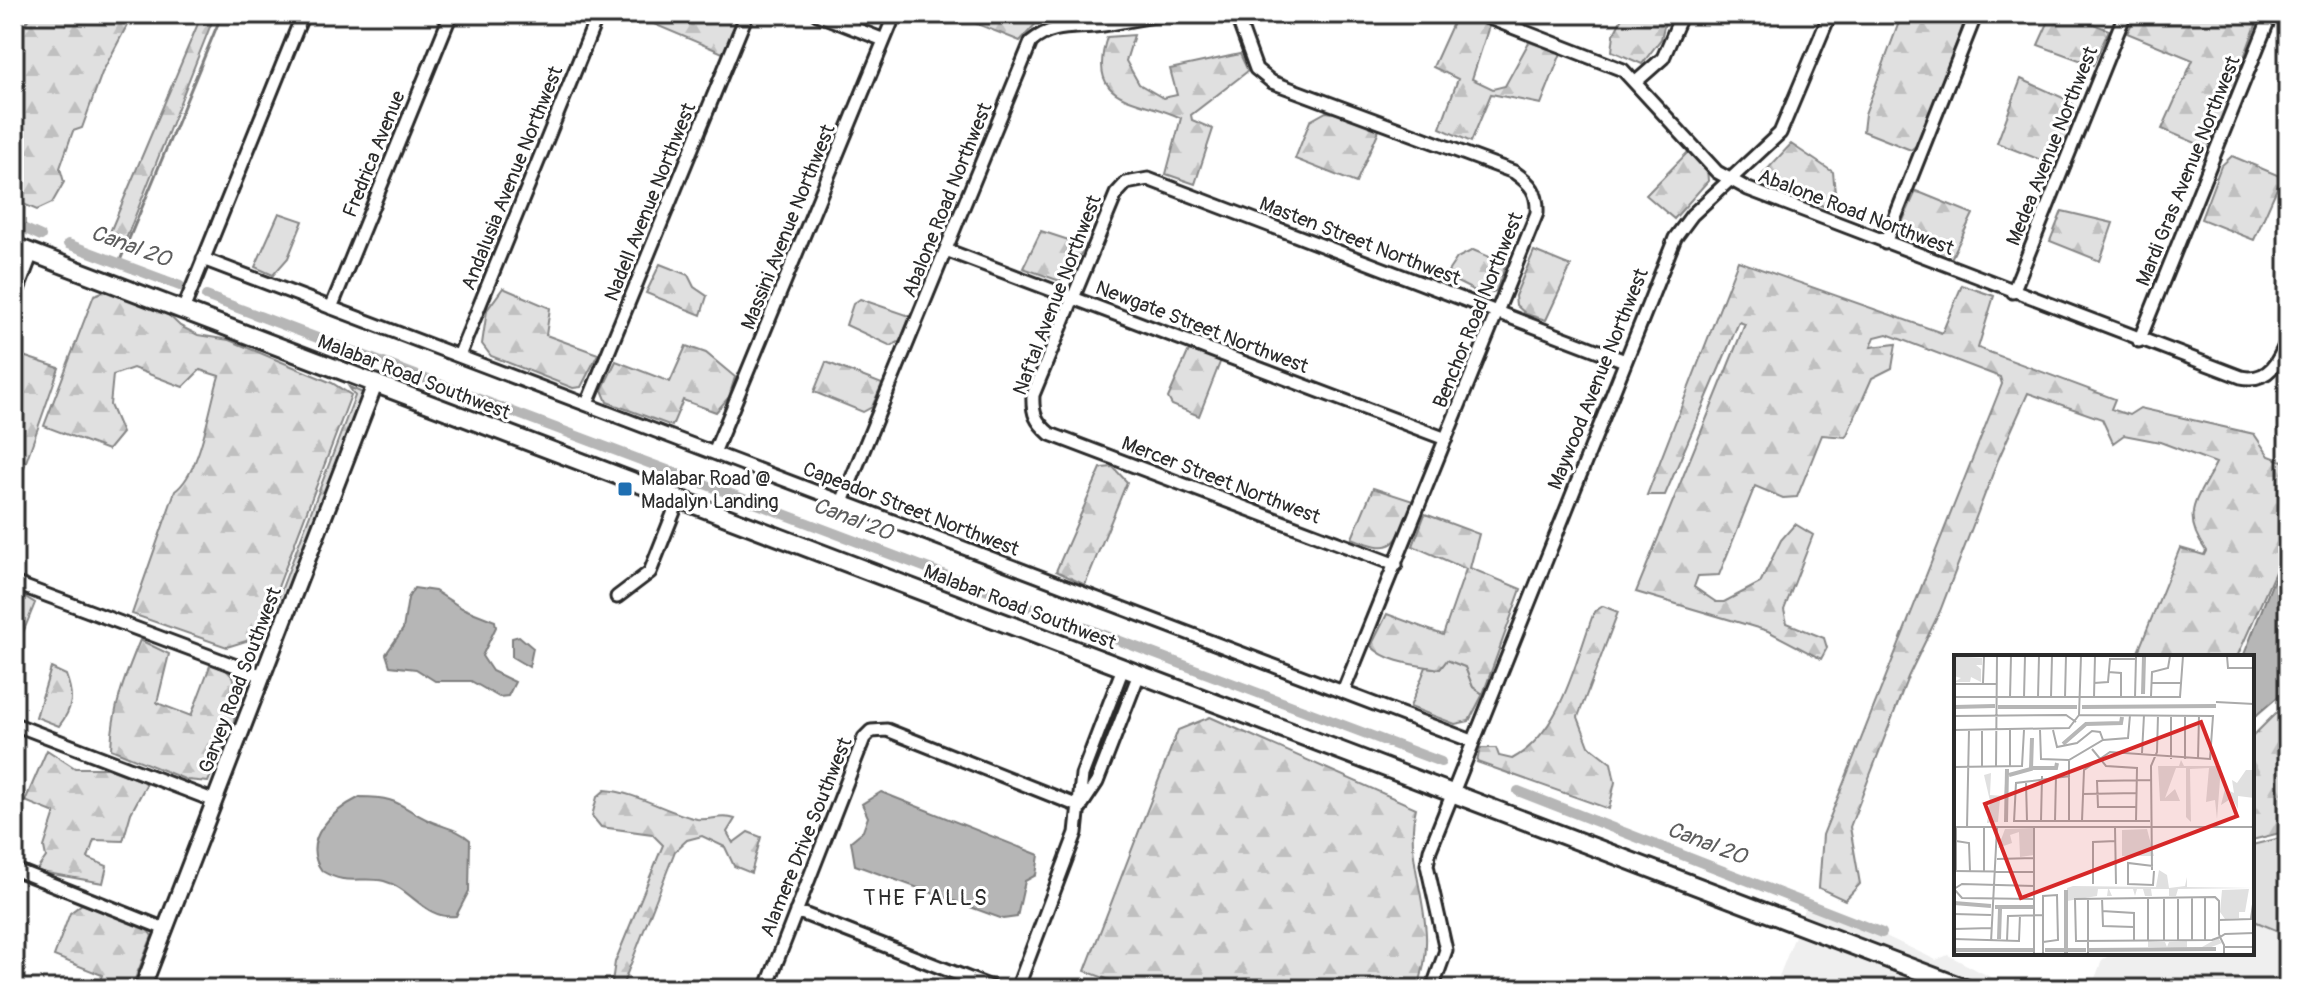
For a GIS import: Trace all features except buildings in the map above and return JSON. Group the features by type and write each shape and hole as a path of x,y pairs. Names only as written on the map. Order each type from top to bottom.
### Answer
{"main road":[{"name":"Malabar Road Southwest","path":"14,246 1967,989"}],"street":[{"path":"183,310 303,14"},
{"name":"Fredrica Avenue","path":"331,308 451,14"},
{"name":"Andalusia Avenue Northwest","path":"459,356 598,14"},
{"name":"Nadell Avenue Northwest","path":"587,404 747,14"},
{"path":"817,14 884,40"},
{"name":"Massini Avenue Northwest","path":"714,453 895,14"},
{"name":"Abalone Road Northwest","path":"842,502 1031,42 1043,32 1057,27 1100,25 1167,14"},
{"name":"Benchor Road Northwest","path":"1236,14 1256,69 1272,82 1509,170 1530,183 1538,197 1537,213 1343,692"},
{"name":"Abalone Road Northwest","path":"1479,14 1612,63 1637,81 1717,172 1729,180 1885,243 2232,375 2260,378 2273,369 2288,338"},
{"path":"1637,81 1663,58 1682,14"},
{"name":"Maywood Avenue Northwest","path":"1432,989 1446,950 1427,865 1472,741 1675,238 1692,215 1780,133 1830,14"},
{"path":"1885,243 1976,14"},
{"name":"Medea Avenue Northwest","path":"2013,292 2125,14"},
{"name":"Mardi Gras Avenue Northwest","path":"2139,341 2271,14"},
{"name":"Masten Street Northwest","path":"1126,183 1148,179 1625,361"},
{"name":"Naftal Avenue Northwest","path":"1037,423 1032,412 1033,395 1116,194 1126,183"},
{"name":"Newgate Street Northwest","path":"946,250 1446,439"},
{"path":"14,300 32,253"},
{"name":"Capeador Street Northwest","path":"203,259 1472,741"},
{"name":"Garvey Road Southwest","path":"142,989 375,384"},
{"name":"Mercer Street Northwest","path":"1037,423 1050,434 1396,565"},
{"path":"617,597 650,572 679,499"},
{"path":"14,583 263,676"},
{"path":"1017,989 1076,833 1081,807 1097,782 1131,671"},
{"path":"14,724 215,801"},
{"name":"Alamere Drive Southwest","path":"766,989 864,738 871,731 887,730 1081,807"},
{"path":"14,869 165,929"},
{"path":"796,911 996,989"}],"shaded area":[{"path":"2288,544 2288,688 2254,717 2254,655 2244,655"},
{"path":"414,588 435,591 462,608 495,621 496,627 482,656 492,671 515,682 508,696 499,697 471,681 435,681 416,669 390,666 386,654 403,629 408,598"},
{"path":"519,636 533,648 529,667 512,657 512,638"},
{"path":"881,792 1039,855 1036,875 1025,881 1017,917 1003,919 855,865 851,841 863,831 868,817 862,804"},
{"path":"360,797 398,803 470,840 469,891 456,916 435,913 384,881 339,878 322,871 316,859 317,837 330,818"},
{"path":"1808,899 1936,960 1948,955 2013,989 1983,989 1800,919"},
{"path":"2254,921 2288,935 2288,989 2091,989 2102,960 2110,955 2254,955"},
{"path":"1795,936 1809,940 1940,989 1774,989"}],"green space":[{"path":"31,14 133,14 102,73 82,128 73,131 60,168 64,182 52,203 37,210 14,200 14,45"},
{"path":"202,14 215,14 126,239 110,232"},
{"path":"652,14 740,14 725,54 649,22"},
{"path":"969,14 1056,14 1039,20 1020,41 967,20"},
{"path":"1457,14 1489,26 1472,79 1493,89 1505,86 1529,42 1561,53 1541,104 1491,94 1471,142 1440,128 1458,79 1433,67"},
{"path":"1624,14 1667,14 1661,39 1642,64 1612,51 1614,34"},
{"path":"1902,14 1951,14 1965,20 1919,143 1911,150 1863,131 1865,114"},
{"path":"2052,14 2068,14 2109,30 2093,65 2038,45"},
{"path":"2137,14 2260,14 2210,149 2162,129 2193,60 2127,33"},
{"path":"1134,35 1126,61 1139,84 1163,98 1177,95 1170,69 1240,54 1248,71 1191,115 1192,120 1213,129 1195,184 1166,174 1181,118 1120,96 1109,87 1103,76 1102,59 1107,37"},
{"path":"2021,79 2070,101 2080,112 2056,166 1997,143"},
{"path":"1326,112 1350,115 1380,128 1356,183 1295,159 1310,121"},
{"path":"1791,144 1833,172 1835,193 1823,206 1761,182 1763,174"},
{"path":"1688,152 1707,168 1708,181 1674,219 1646,195"},
{"path":"2232,156 2282,177 2254,240 2201,219 2221,166"},
{"path":"1916,191 1973,214 1951,259 1905,240 1900,227"},
{"path":"2062,211 2113,223 2100,261 2050,241"},
{"path":"279,213 303,221 288,258 273,275 255,267"},
{"path":"1041,231 1087,246 1060,281 1023,268"},
{"path":"1473,250 1506,264 1496,291 1483,295 1445,276 1457,258"},
{"path":"1534,251 1571,266 1546,320 1526,314 1516,305 1515,296"},
{"path":"1738,261 1942,333 1962,285 1994,296 1978,348 2115,399 2111,409 2129,415 2140,408 2254,434 2269,456 2288,463 2288,543 2238,655 2137,655 2180,548 2204,555 2206,551 2194,526 2194,506 2216,463 2160,442 2124,435 2113,443 2102,419 2028,393 1998,460 1940,611 1908,677 1850,827 1860,884 1845,900 1819,888 1823,835 2002,384 2000,377 1887,334 1875,337 1871,347 1896,344 1892,368 1872,378 1846,437 1822,435 1797,497 1783,498 1755,486 1719,575 1698,576 1694,587 1716,602 1724,602 1760,583 1781,540 1795,524 1813,535 1784,610 1787,623 1824,638 1827,648 1821,659 1768,631 1636,592 1745,324 1739,322 1665,495 1647,495"},
{"path":"660,264 688,275 694,287 707,296 701,315 646,293"},
{"path":"503,288 550,308 546,335 598,354 581,387 573,388 491,356 482,344 487,310"},
{"path":"105,291 159,306 180,326 198,335 229,340 332,383 351,395 259,637 227,647 132,614 175,491 184,482 198,455 219,376 200,370 183,387 133,368 113,375 110,405 122,433 108,450 44,426 94,295"},
{"path":"860,299 910,316 900,341 891,346 846,325 853,304"},
{"path":"686,346 706,353 735,377 729,397 716,412 683,400 672,426 607,402 602,390 616,361 670,382"},
{"path":"1189,350 1221,360 1199,416 1172,405 1168,398"},
{"path":"14,353 59,368 21,476 14,473"},
{"path":"826,362 882,384 872,407 863,412 814,392"},
{"path":"349,387 365,394 268,643 254,643 263,638 355,396"},
{"path":"1113,467 1127,482 1085,585 1056,571 1101,468"},
{"path":"1373,488 1413,501 1398,536 1387,546 1367,544 1352,538"},
{"path":"1425,514 1479,534 1470,568 1521,589 1483,694 1473,687 1465,667 1447,660 1440,669 1403,662 1385,656 1371,646 1387,614 1443,635 1466,569 1413,546"},
{"path":"14,590 35,603 14,655"},
{"path":"1603,606 1618,612 1578,717 1589,746 1611,763 1615,782 1609,809 1477,762 1480,748 1496,748 1499,756 1512,759 1543,732 1565,694 1594,612"},
{"path":"140,640 169,654 157,703 191,716 211,663 227,671 236,683 238,698 230,733 208,782 187,780 111,749 117,706"},
{"path":"1447,660 1465,667 1473,687 1483,694 1469,721 1455,724 1410,707 1426,667 1440,669"},
{"path":"51,668 66,675 70,689 71,702 59,726 36,717"},
{"path":"2278,711 2288,715 2288,831 2254,840 2254,735"},
{"path":"1210,717 1416,808 1414,853 1426,941 1417,989 1134,989 1085,971 1178,730"},
{"path":"47,750 75,768 107,768 147,783 131,813 123,841 94,840 88,858 107,866 103,883 36,871 46,857 44,847 55,813 25,801"},
{"path":"605,790 629,795 697,819 735,819 727,832 733,843 748,832 761,837 751,873 734,866 725,847 702,836 687,840 675,851 621,989 611,989 615,962 663,845 652,834 601,827 592,816 597,797"},
{"path":"2288,836 2288,876 2282,905 2288,935 2254,921 2254,844"},
{"path":"82,904 146,928 152,936 131,989 97,989 102,975 54,956 70,913"}],"waterway":[{"path":"119,263 222,14"},
{"name":"Canal 20","path":"14,224 41,236"},
{"name":"Canal 20","path":"68,244 180,286"},
{"name":"Canal 20","path":"206,296 1441,762"},
{"name":"Canal 20","path":"1518,791 1882,933"}],"place":[{"name":"Malabar Road @ Madalyn Landing","path":"625,489"}],"district":[{"name":"THE FALLS","path":"926,898"}]}
